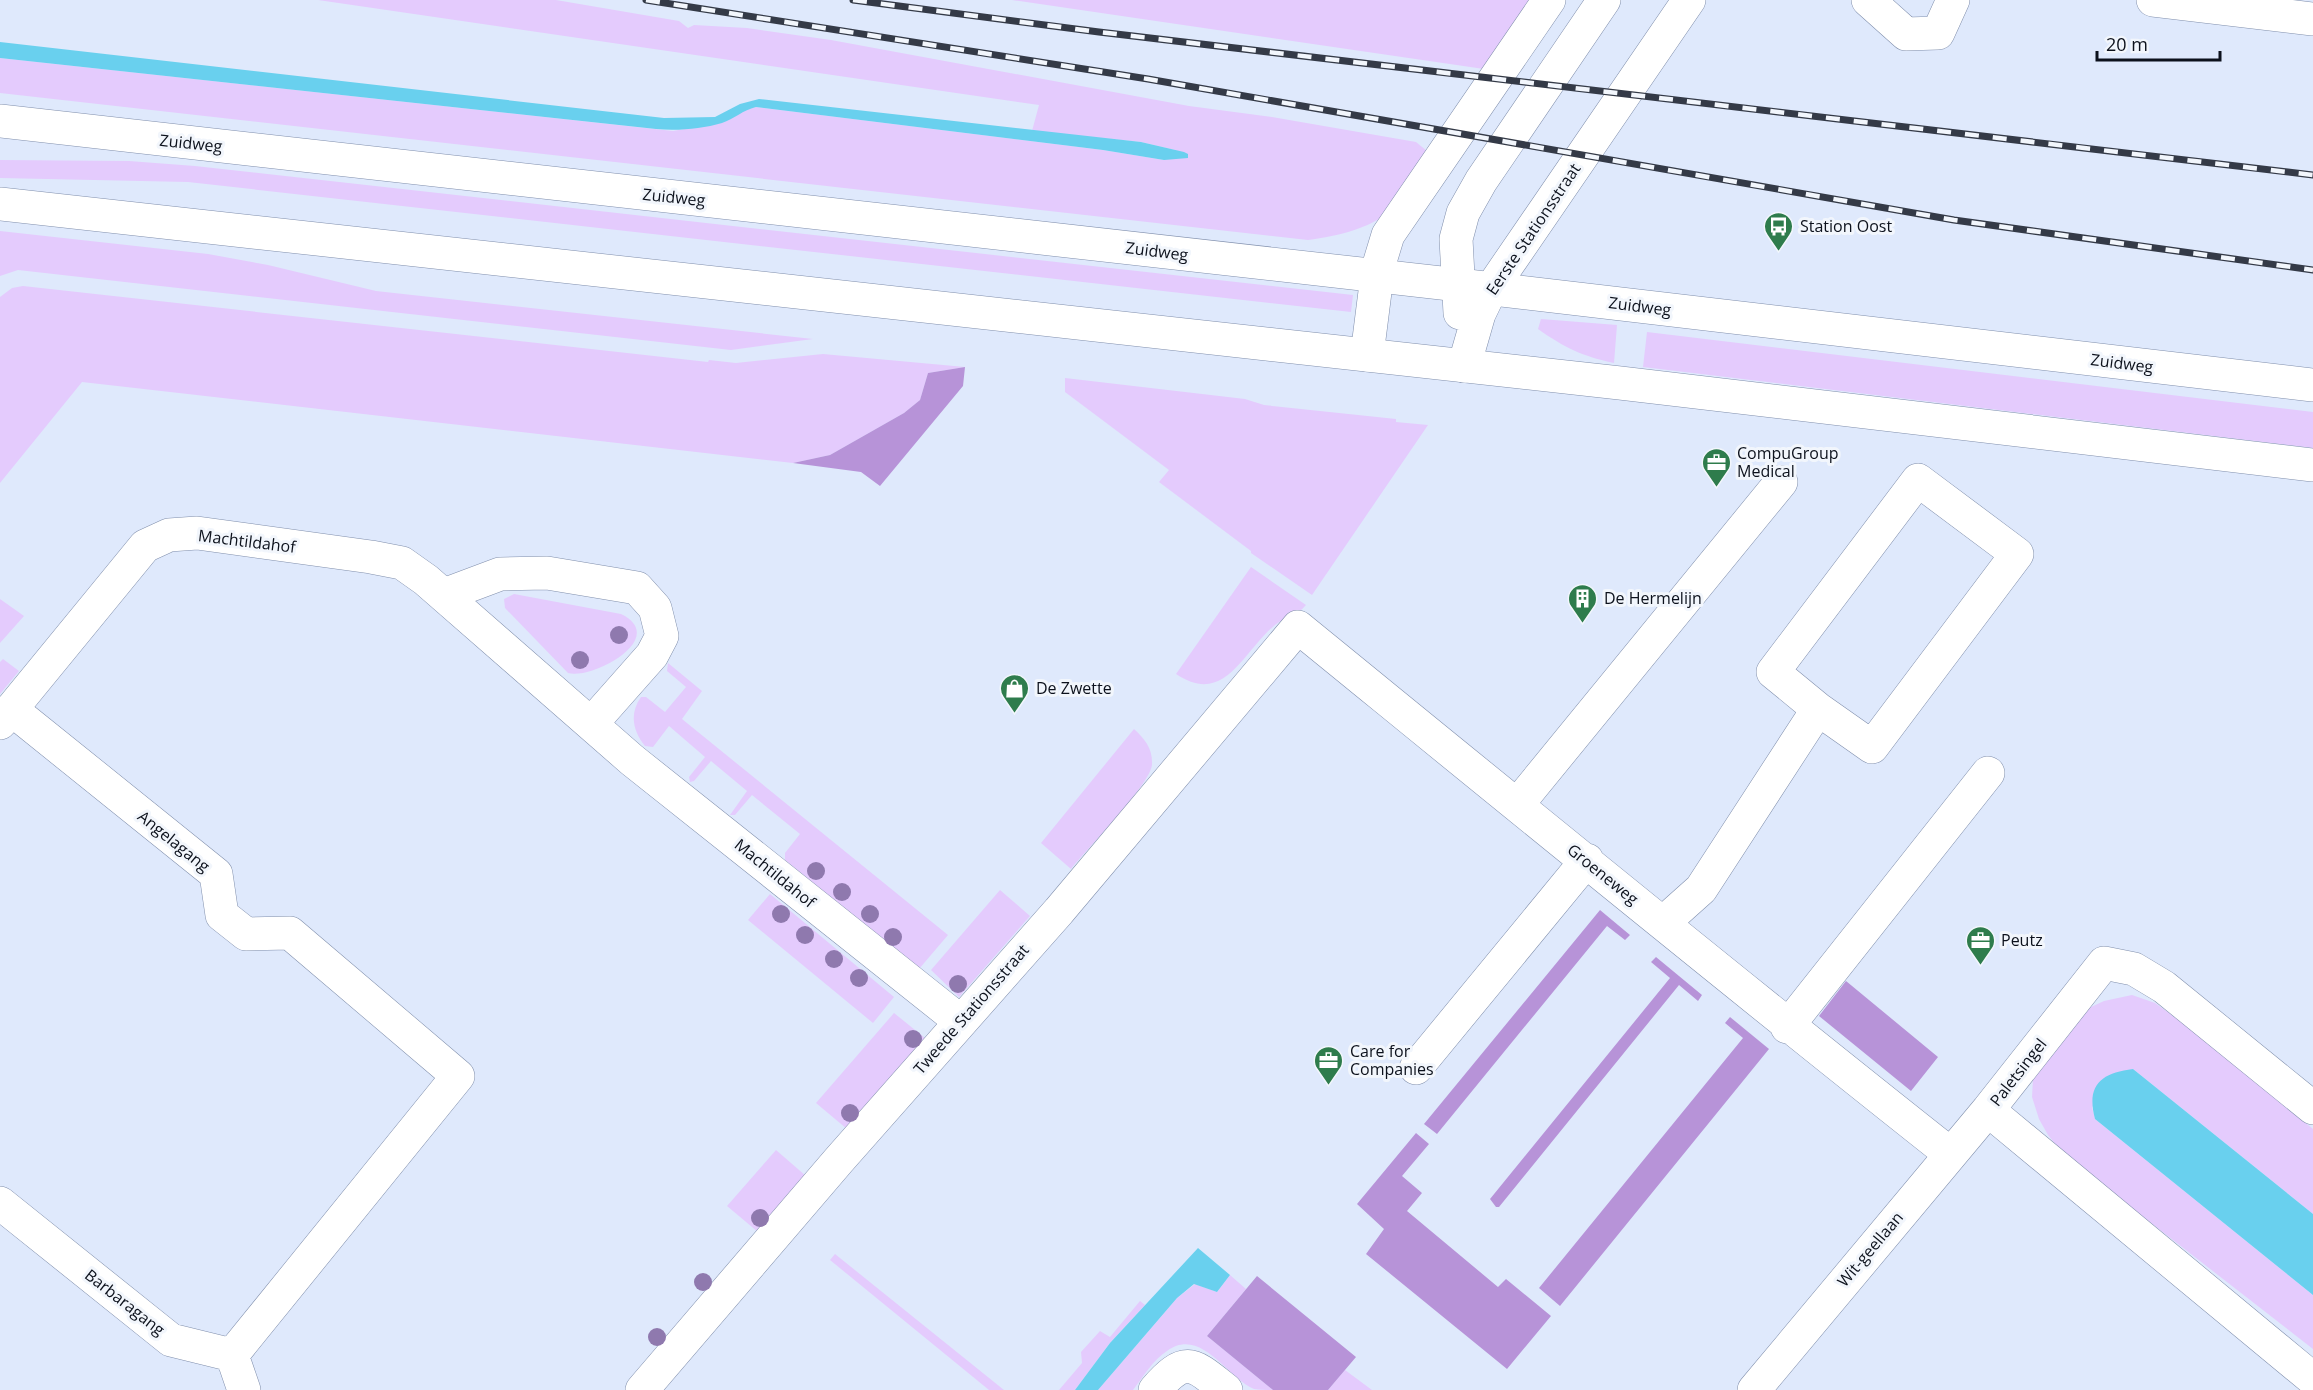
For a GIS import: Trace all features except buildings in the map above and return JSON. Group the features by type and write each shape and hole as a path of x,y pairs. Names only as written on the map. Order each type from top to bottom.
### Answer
{"street":[{"path":"1367,355 1377,276 1385,243 1398,218 1550,0"},
{"name":"Eerste Stationsstraat","path":"1464,366 1456,239 1463,213 1474,193 1604,0"},
{"name":"Eerste Stationsstraat","path":"1464,366 1479,314 1491,289 1689,0"},
{"path":"1868,0 1906,34 1938,33 1953,0"},
{"path":"2152,0 2313,18"},
{"name":"Zuidweg","path":"0,121 1459,285 2313,385"},
{"path":"0,204 1367,355 2313,465"},
{"path":"1918,480 2017,554 1872,747 1818,709 1773,672 1918,480"},
{"path":"1516,805 1781,482"},
{"name":"Machtildahof","path":"5,716 145,546 168,535 197,533 371,556 402,563 444,595 591,724 960,1021"},
{"path":"444,595 501,574 547,573 637,588 655,608 662,636 652,655 591,724"},
{"name":"Groeneweg","path":"1298,627 1587,860 1787,1027 1949,1153"},
{"name":"Tweede Stationsstraat","path":"642,1390 960,1021 1059,911 1298,627"},
{"path":"1663,923 1701,889 1818,709"},
{"name":"Angelagang","path":"5,716 216,874 222,915 246,934 290,933 458,1076 232,1354"},
{"path":"1787,1027 1988,772"},
{"path":"1416,1068 1587,860"},
{"name":"Paletsingel","path":"2313,1108 2164,987 2134,969 2104,963 1988,1110 2313,1379"},
{"name":"Wit-geellaan","path":"1754,1390 1949,1153 1988,1110"},
{"name":"Barbaragang","path":"0,1203 171,1340 232,1354"},
{"path":"232,1354 244,1390"},
{"path":"1155,1390 1173,1369 1185,1366 1199,1369 1226,1390"}],"shaded area":[{"path":"318,0 556,0 679,21 688,28 694,25 747,28 831,40 1189,106 1272,117 1416,142 1427,151 1405,192 1388,212 1356,230 1308,240 0,93 0,58 673,131 724,122 741,111 756,107 1103,150 1164,160 1175,150 1141,142 1032,131 1039,105"},
{"path":"1012,0 1544,0 1484,69"},
{"path":"0,160 129,161 195,166 1353,295 1351,312 188,182 0,178"},
{"path":"0,231 208,254 268,265 376,291 813,339 731,350 18,270 0,276"},
{"path":"23,286 708,362 709,360 736,363 823,354 965,367 928,373 920,400 904,413 830,455 793,463 82,382 0,483 0,297 12,288"},
{"path":"1541,319 1617,325 1614,363 1583,354 1557,341 1538,329"},
{"path":"1647,332 2313,412 2313,448 1643,367"},
{"path":"965,367 963,386 880,486 861,472 793,463 830,455 904,413 920,400 928,373"},
{"path":"1065,378 1245,399 1264,405 1396,419 1396,422 1428,425 1312,595 1251,553 1159,482 1169,470 1065,392"},
{"path":"1251,567 1306,605 1299,612 1275,625 1232,672 1220,680 1208,684 1193,682 1176,674"},
{"path":"514,594 621,614 634,624 637,634 632,645 608,664 593,670 568,673 505,608 504,599"},
{"path":"0,599 24,616 0,643"},
{"path":"3,659 19,671 0,694 0,662"},
{"path":"668,663 702,691 682,719 948,935 919,969 785,860 785,853 800,834 752,795 735,815 730,815 747,791 711,761 694,781 690,782 689,777 705,757 669,726 653,747 645,746 634,722 635,710 641,697 646,697 665,712 686,687 667,671"},
{"path":"1134,729 1150,749 1152,765 1148,775 1129,802 1071,869 1041,843"},
{"path":"1000,890 1030,916 959,997 931,970"},
{"path":"770,894 894,997 873,1023 748,920"},
{"path":"1600,910 1630,935 1625,940 1607,926 1437,1134 1424,1124"},
{"path":"1656,957 1702,995 1698,1001 1679,985 1499,1207 1496,1207 1490,1199 1670,978 1651,962"},
{"path":"1846,981 1938,1057 1911,1091 1819,1016"},
{"path":"2132,995 2155,1003 2183,1023 2313,1129 2313,1214 2133,1069 2092,1107 2095,1119 2313,1295 2313,1349 2065,1156 2048,1135 2039,1119 2032,1097 2033,1079 2078,1013 2104,1001"},
{"path":"894,1013 925,1038 847,1129 816,1103"},
{"path":"1730,1017 1769,1049 1560,1306 1539,1288 1743,1038 1725,1023"},
{"path":"1416,1133 1429,1144 1402,1176 1422,1193 1407,1211 1498,1287 1506,1279 1551,1316 1507,1369 1366,1254 1384,1229 1357,1204"},
{"path":"776,1150 806,1176 758,1232 727,1206"},
{"path":"835,1254 1004,1390 989,1390 830,1260"},
{"path":"1230,1275 1246,1289 1207,1336 1273,1390 1254,1389 1202,1349 1191,1345 1179,1345 1157,1359 1133,1390 1098,1390 1177,1298 1195,1284 1217,1292"},
{"path":"1257,1276 1356,1357 1328,1390 1273,1390 1207,1336"},
{"path":"1140,1301 1145,1305 1110,1343 1075,1390 1059,1390 1082,1363 1081,1352 1100,1331 1110,1337"},
{"path":"1345,1370 1372,1390 1328,1390"}],"water":[{"path":"0,42 664,118 715,117 740,104 759,99 1141,142 1184,152 1188,154 1188,158 1164,160 1103,150 756,107 714,125 689,129 656,129 0,58"},
{"path":"2133,1069 2313,1214 2313,1295 2095,1119 2093,1097 2099,1083 2112,1074"},
{"path":"1198,1248 1230,1275 1217,1292 1194,1284 1177,1298 1098,1390 1075,1390 1110,1343"}],"railway":[{"path":"646,0 1148,79 1954,220 2313,270"},
{"path":"853,0 1099,32 2313,175"}],"place":[{"name":"Station Oost","path":"1779,252"},
{"name":"CompuGroup Medical","path":"1716,488"},
{"name":"De Hermelijn","path":"1583,624"},
{"name":"De Zwette","path":"1015,714"},
{"name":"Peutz","path":"1980,966"},
{"name":"Care for Companies","path":"1329,1086"}]}
